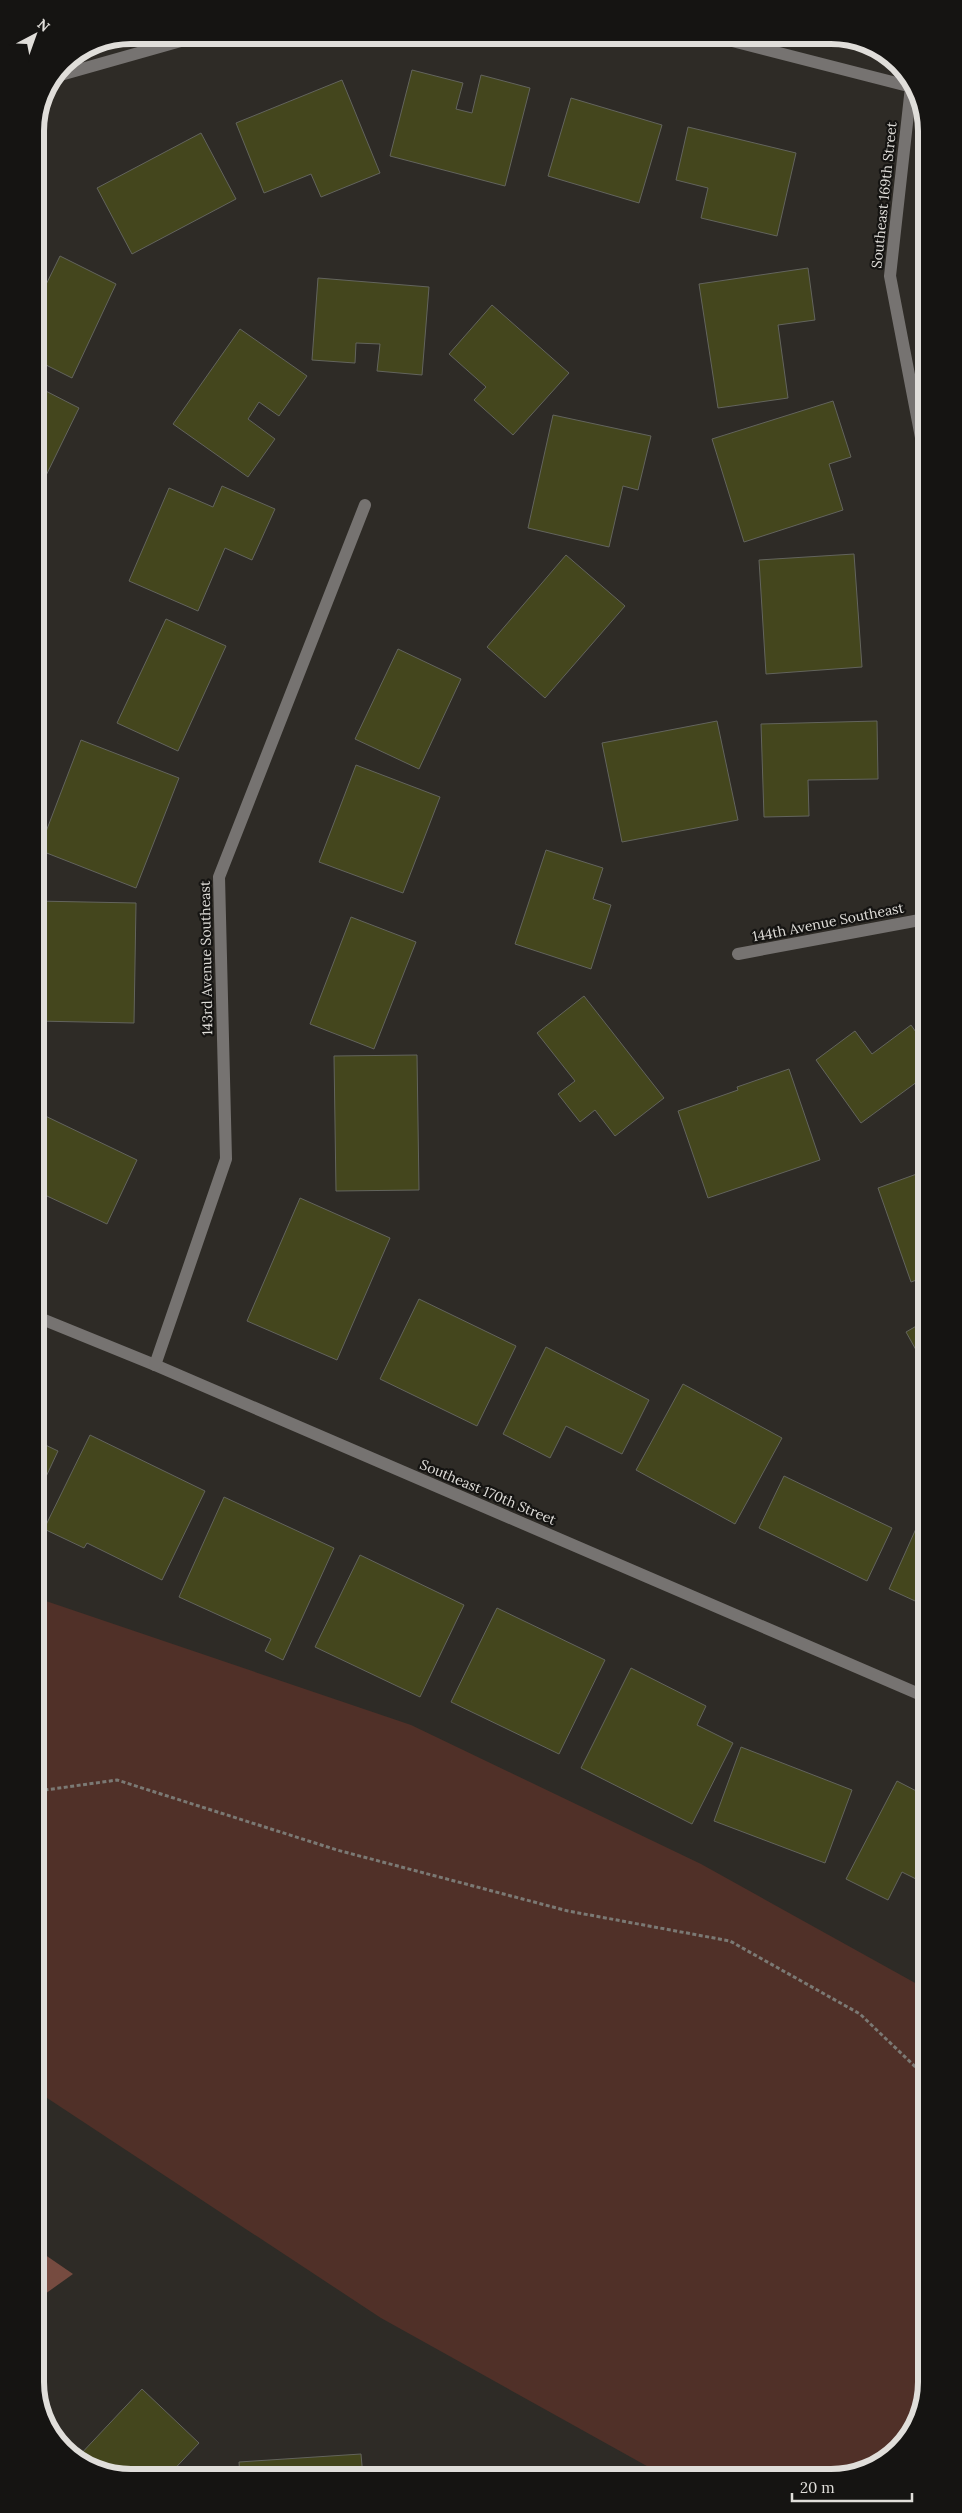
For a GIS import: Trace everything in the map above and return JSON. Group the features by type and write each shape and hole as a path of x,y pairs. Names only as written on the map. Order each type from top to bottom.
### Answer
{"street":[{"path":"66,73 170,44"},
{"path":"744,44 905,86"},
{"name":"Southeast 169th Street","path":"910,96 890,276 918,422"},
{"name":"143rd Avenue Southeast","path":"155,1365 226,1160 219,877 365,505"},
{"name":"144th Avenue Southeast","path":"738,954 918,919"},
{"name":"Southeast 170th Street","path":"44,1320 155,1365 918,1694"}],"path":[{"path":"44,1790 117,1780 337,1850 558,1909 730,1941 860,2014 918,2070"}],"shaded area":[{"path":"44,1600 411,1725 701,1864 918,1985 917,2399 914,2410 900,2435 879,2455 842,2469 652,2469 381,2318 44,2096"},
{"path":"44,2254 73,2274 44,2295"}],"building":[{"path":"412,70 463,83 456,109 472,113 481,75 530,88 505,186 390,156"},
{"path":"342,80 380,173 321,197 311,174 264,193 236,123"},
{"path":"571,98 662,125 639,203 548,176"},
{"path":"688,127 796,153 777,236 701,218 708,188 676,180"},
{"path":"201,133 236,199 132,254 97,188"},
{"path":"60,256 116,284 72,378 44,364 44,289"},
{"path":"808,268 815,320 778,325 788,398 718,408 699,284"},
{"path":"318,278 429,287 422,375 377,371 380,344 356,343 355,363 312,360"},
{"path":"492,305 569,373 513,435 474,400 486,387 449,354"},
{"path":"240,329 307,376 279,416 259,402 248,419 275,439 248,477 173,424"},
{"path":"44,390 79,408 44,480"},
{"path":"833,401 851,457 829,464 843,510 744,542 712,439"},
{"path":"553,415 651,436 638,490 623,486 609,547 528,528"},
{"path":"222,486 275,509 252,560 225,548 198,611 129,581 169,488 213,507"},
{"path":"854,554 862,667 766,674 759,560"},
{"path":"566,555 625,606 545,698 487,647"},
{"path":"166,619 226,646 178,751 117,723"},
{"path":"398,649 461,679 419,769 355,739"},
{"path":"717,721 738,820 622,842 602,743"},
{"path":"877,721 878,779 808,780 809,816 764,817 761,724"},
{"path":"81,740 179,778 136,888 44,852 44,837"},
{"path":"356,765 440,797 403,893 319,862"},
{"path":"546,850 603,868 593,899 611,905 591,969 515,944"},
{"path":"44,901 136,903 134,1023 44,1021"},
{"path":"351,917 416,942 374,1049 310,1024"},
{"path":"584,996 664,1098 615,1136 595,1110 580,1122 558,1094 575,1081 537,1033"},
{"path":"911,1025 918,1035 918,1081 861,1123 816,1060 855,1031 872,1054"},
{"path":"417,1055 419,1190 336,1191 334,1056"},
{"path":"789,1069 820,1160 708,1198 678,1111 738,1090 737,1087"},
{"path":"44,1115 137,1160 107,1224 47,1196 44,1203"},
{"path":"918,1174 918,1280 911,1282 878,1188"},
{"path":"300,1198 390,1238 337,1360 247,1321"},
{"path":"419,1299 516,1346 477,1426 380,1379"},
{"path":"918,1325 918,1353 906,1332"},
{"path":"546,1347 649,1400 622,1454 566,1426 550,1458 503,1434"},
{"path":"683,1384 782,1438 735,1524 636,1470"},
{"path":"90,1435 205,1491 162,1580 87,1543 84,1548 44,1529"},
{"path":"44,1444 58,1451 44,1481"},
{"path":"784,1476 892,1528 867,1581 759,1528"},
{"path":"224,1497 334,1548 283,1660 265,1651 271,1639 179,1597"},
{"path":"918,1524 918,1602 889,1589"},
{"path":"360,1555 464,1605 420,1697 315,1647"},
{"path":"497,1608 605,1660 559,1754 451,1702"},
{"path":"631,1668 706,1706 697,1725 733,1743 692,1824 581,1768"},
{"path":"741,1747 852,1790 825,1863 714,1821"},
{"path":"897,1781 918,1792 918,1880 902,1872 888,1900 846,1879"},
{"path":"142,2389 199,2443 174,2469 125,2469 98,2463 81,2454"},
{"path":"361,2454 362,2469 239,2469 239,2462"}]}
